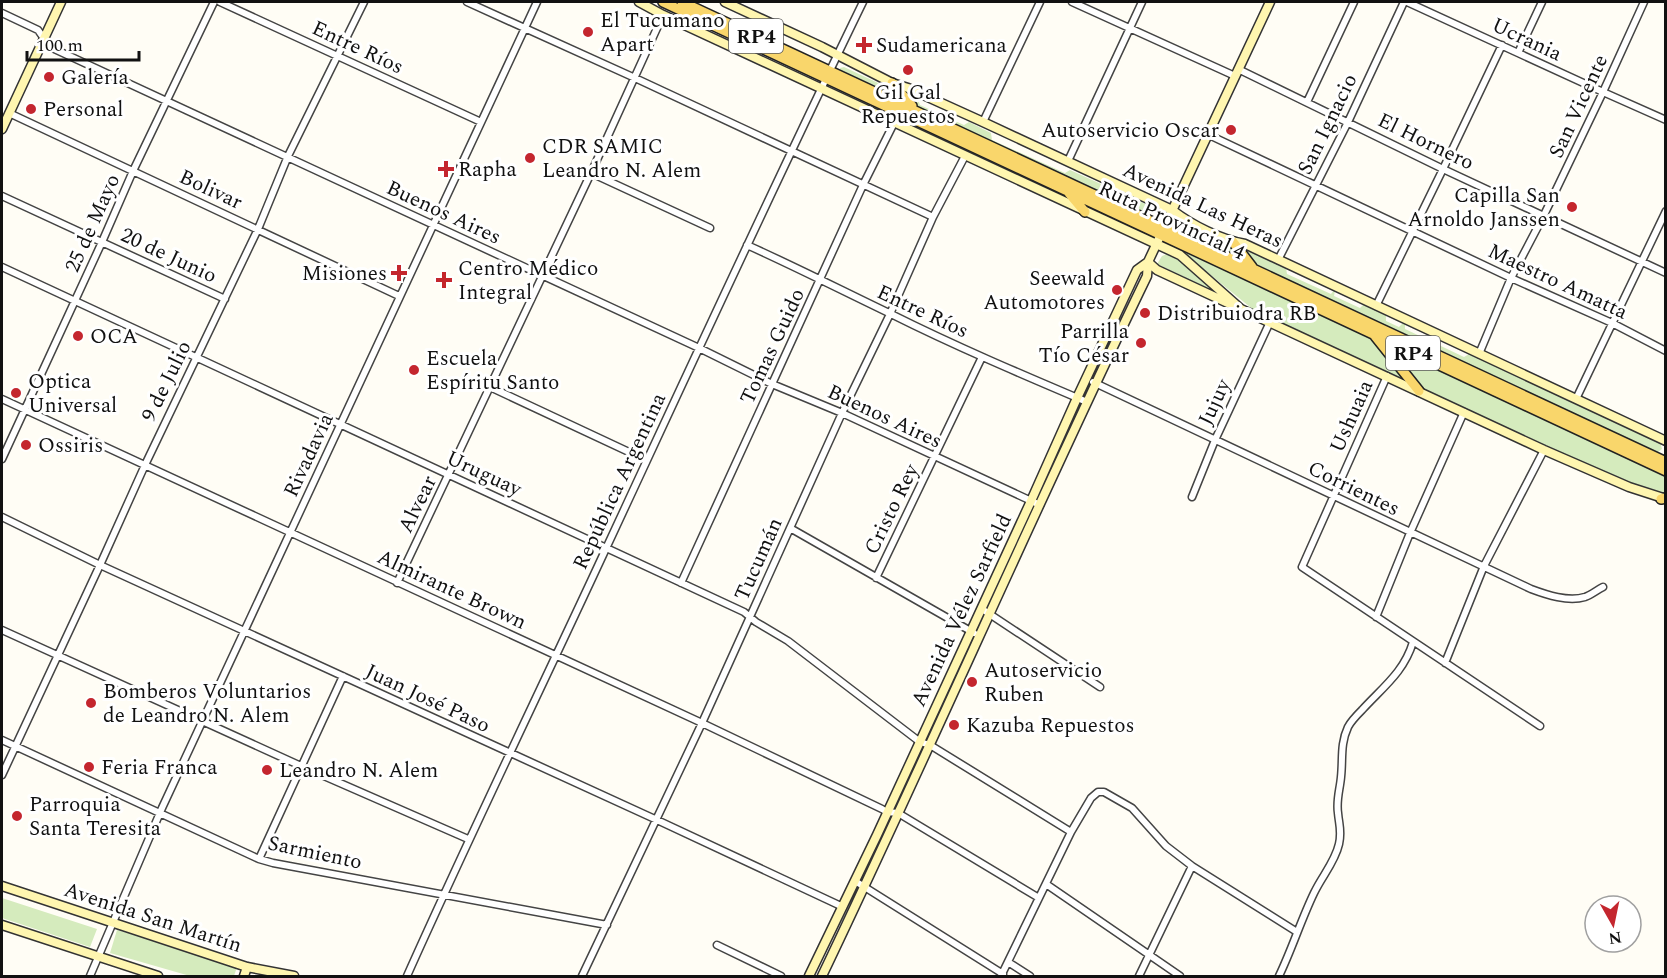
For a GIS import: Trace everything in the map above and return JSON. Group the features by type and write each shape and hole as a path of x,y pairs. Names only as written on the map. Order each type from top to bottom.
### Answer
{"main road":[{"path":"2,126 61,2"},
{"path":"639,2 964,156 1180,255 1241,309"},
{"name":"Ruta Provincial 4","path":"663,2 916,111 1373,334 1665,471"},
{"name":"Ruta Provincial 4","path":"682,2 1067,191 1253,269 1663,458"},
{"name":"Avenida Las Heras","path":"725,2 892,83 983,122 1172,210 1194,224 1233,242 1245,244 1665,441"},
{"name":"Avenida Vélez Sarfield","path":"1035,503 1087,402 1147,276 1148,262 1270,2"},
{"path":"892,83 916,111"},
{"path":"1067,191 1085,212"},
{"path":"1233,242 1253,269"},
{"path":"1148,262 1157,270 1544,450 1629,488 1664,499"},
{"name":"Avenida Vélez Sarfield","path":"822,976 980,636 986,611 1035,503 1077,398 1137,270 1148,262"},
{"path":"1373,334 1419,391"},
{"name":"Avenida Vélez Sarfield","path":"809,976 971,631 986,611"},
{"name":"Avenida San Martín","path":"2,886 247,967 294,976"},
{"path":"2,925 158,976"},
{"path":"244,976 247,967"}],"street":[{"name":"25 de Mayo","path":"2,459 214,2"},
{"name":"Entre Ríos","path":"220,2 481,122"},
{"name":"9 de Julio","path":"2,775 145,465 258,229 288,156 364,2"},
{"path":"467,2 933,217"},
{"name":"Rivadavia","path":"90,976 111,923 202,721 537,2"},
{"name":"República Argentina","path":"407,976 468,839 863,2"},
{"path":"983,122 1040,2"},
{"path":"1072,2 1236,73"},
{"path":"1068,162 1142,2"},
{"path":"1307,102 1354,2"},
{"name":"Ucrania","path":"1406,2 1665,120"},
{"name":"San Ignacio","path":"1278,260 1406,2"},
{"path":"1518,53 1542,2"},
{"name":"San Vicente","path":"1479,354 1511,278 1544,215 1644,2"},
{"name":"Buenos Aires","path":"2,13 38,30 50,47 288,156 772,384 842,413 934,458 1035,503"},
{"name":"Alvear","path":"398,583 663,15"},
{"path":"1376,306 1502,45"},
{"name":"El Hornero","path":"1236,73 1307,102 1443,169 1665,273"},
{"name":"Bolivar","path":"9,113 399,296"},
{"name":"Tomas Guido","path":"681,583 863,185 894,123"},
{"name":"Maestro Amatta","path":"1207,134 1511,278 1612,323 1665,351"},
{"name":"Tucumán","path":"582,976 702,723 933,217 964,156"},
{"path":"591,173 710,228"},
{"name":"20 de Junio","path":"2,196 225,299"},
{"path":"1576,399 1665,210"},
{"name":"Entre Ríos","path":"747,245 982,357 1087,402"},
{"name":"Uruguay","path":"2,267 744,612 788,641 920,742 930,745 1071,832"},
{"name":"Jujuy","path":"1192,497 1215,440 1270,322"},
{"name":"Cristo Rey","path":"876,578 982,357"},
{"name":"Ushuaia","path":"1376,617 1302,567 1387,376"},
{"name":"Corrientes","path":"1086,379 1531,589 1548,595 1571,598 1585,597 1603,587"},
{"path":"490,387 646,460"},
{"name":"Almirante Brown","path":"2,399 702,723 887,812"},
{"path":"1464,412 1410,532 1376,617 1540,726"},
{"path":"1445,663 1484,566 1544,450"},
{"name":"Juan José Paso","path":"2,517 244,632 843,907"},
{"path":"790,528 980,636"},
{"path":"986,611 1100,687"},
{"path":"2,630 300,766 468,839"},
{"path":"1279,976 1315,891 1339,845 1341,826 1338,796 1342,745 1348,725 1394,677 1408,657 1413,642"},
{"path":"259,859 343,676"},
{"name":"Sarmiento","path":"2,740 259,859 607,925"},
{"path":"855,881 1002,975 1071,832 1090,798 1098,792 1104,792 1132,808 1166,846 1192,866 1297,932"},
{"path":"887,812 898,813 1039,898"},
{"path":"1139,976 1192,866"},
{"path":"1046,884 1179,976"},
{"path":"717,945 781,976"},
{"path":"1008,962 1030,976"}],"green space":[{"path":"844,67 891,89 899,98 841,72 840,68"},
{"path":"837,87 1060,191 1071,201 834,90"},
{"path":"907,94 917,97 920,105 964,125 969,122 991,133 992,140 1065,173 1070,170 1150,206 1151,212 1146,214 917,108"},
{"path":"1185,226 1231,248 1241,259 1183,231 1182,228"},
{"path":"1181,248 1369,335 1405,380 1255,311 1181,251"},
{"path":"1243,248 1286,268 1287,274 1331,294 1334,290 1334,296 1360,308 1364,304 1386,315 1386,321 1399,327 1403,323 1405,329 1464,357 1469,354 1659,442 1662,449 1654,452 1257,267"},
{"path":"1167,254 1179,260 1218,293 1157,264 1162,256"},
{"path":"1389,346 1665,474 1665,493 1629,485 1425,390"},
{"path":"2,898 97,929 90,947 2,918"},
{"path":"117,930 238,964 234,976 190,976 110,953"}],"place":[{"name":"El Tucumano Apart","path":"588,32"},
{"name":"Sudamericana","path":"864,45"},
{"name":"Gil Gal Repuestos","path":"908,70"},
{"name":"Galería","path":"49,77"},
{"name":"Personal","path":"31,109"},
{"name":"Autoservicio Oscar","path":"1231,130"},
{"name":"CDR SAMIC Leandro N. Alem","path":"530,158"},
{"name":"Rapha","path":"446,169"},
{"name":"Capilla San Arnoldo Janssen","path":"1572,207"},
{"name":"Misiones","path":"399,273"},
{"name":"Centro Médico Integral","path":"444,280"},
{"name":"Seewald Automotores","path":"1117,290"},
{"name":"Distribuiodra RB","path":"1145,313"},
{"name":"OCA","path":"78,336"},
{"name":"Parrilla Tío César","path":"1141,343"},
{"name":"Escuela Espíritu Santo","path":"414,370"},
{"name":"Optica Universal","path":"16,393"},
{"name":"Ossiris","path":"26,445"},
{"name":"Autoservicio Ruben","path":"972,682"},
{"name":"Bomberos Voluntarios de Leandro N. Alem","path":"91,703"},
{"name":"Kazuba Repuestos","path":"954,725"},
{"name":"Feria Franca","path":"89,767"},
{"name":"Leandro N. Alem","path":"267,770"},
{"name":"Parroquia Santa Teresita","path":"17,816"}]}
